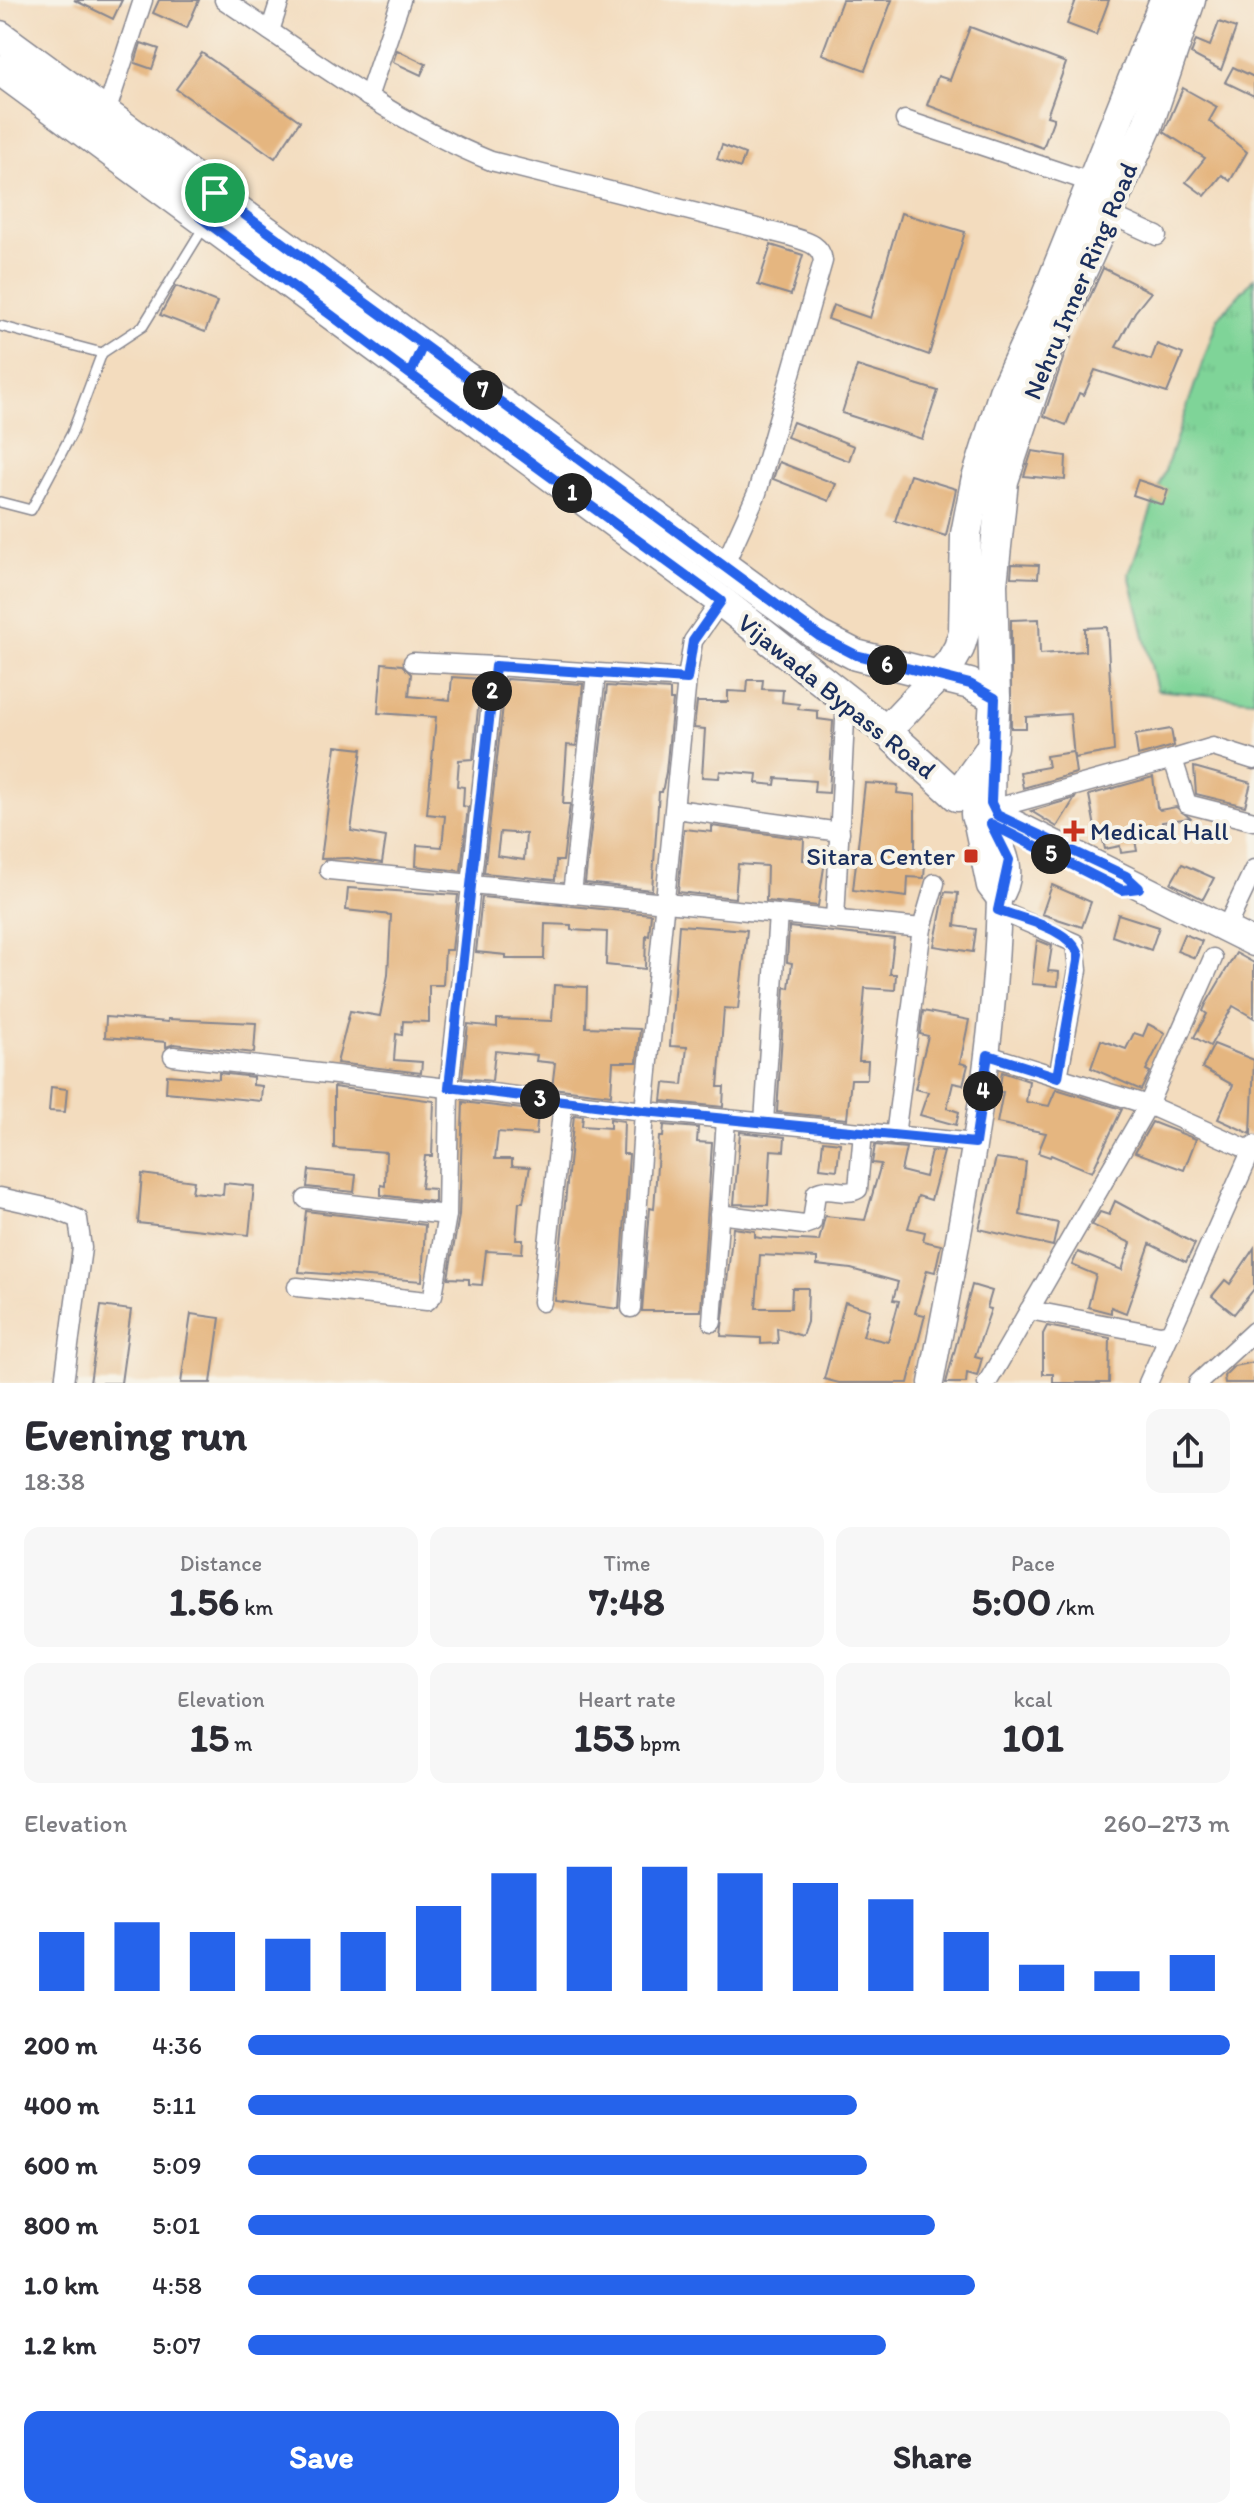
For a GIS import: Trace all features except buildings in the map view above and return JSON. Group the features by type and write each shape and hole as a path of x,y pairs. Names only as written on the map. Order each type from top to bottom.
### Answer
{"main road":[{"name":"Nehru Inner Ring Road","path":"886,731 937,677 959,648 964,632 966,534 976,482 994,422 1093,183 1174,2"},
{"name":"Nehru Inner Ring Road","path":"983,811 995,698 992,584 1003,481 1049,343 1148,124 1174,2"},
{"name":"Vijawada Bypass Road","path":"0,36 106,113 207,211 410,374 721,601 983,811 1126,876 1139,888 1254,943"},
{"name":"Vijawada Bypass Road","path":"0,70 207,211 423,345 819,636 856,655 970,684 995,698"}],"street":[{"path":"106,113 143,0"},
{"path":"224,0 368,97 433,136 491,161 789,236 822,252 823,261 762,479 724,566"},
{"path":"270,31 280,0"},
{"path":"368,97 401,0"},
{"path":"905,120 1093,183"},
{"path":"1109,214 1157,236"},
{"path":"631,1308 644,1111 687,679 693,641 721,601"},
{"path":"413,662 687,679"},
{"path":"297,1287 427,1301 433,1295 447,1215 449,1087 495,666"},
{"path":"572,894 596,674"},
{"path":"835,920 846,700"},
{"path":"931,1383 975,1143 988,1055 998,904 1005,891 1009,860 983,811 1213,747 1254,760"},
{"path":"1173,759 1187,804 1254,821"},
{"path":"676,809 840,832"},
{"path":"1225,930 1254,869"},
{"path":"329,870 922,928"},
{"path":"895,1136 922,928 935,883"},
{"path":"998,904 1075,943 1078,970 1058,1077"},
{"path":"764,1122 778,914"},
{"path":"987,1383 1148,1105 1213,958"},
{"path":"988,1055 1148,1105 1253,1149 1148,1383"},
{"path":"173,1056 644,1111 975,1143"},
{"path":"542,1302 563,1102"},
{"path":"712,1322 726,1119"},
{"path":"719,1214 804,1225 812,1222 816,1193 822,1190 852,1192 858,1189 863,1132"},
{"path":"0,1197 54,1209 78,1219 82,1248 64,1383"},
{"path":"306,1199 447,1215"},
{"path":"1029,1310 1160,1335 1171,1333"},
{"path":"1198,1383 1254,1331"}],"lane":[{"path":"0,502 31,510 72,433 102,353 143,326 207,211"},
{"path":"0,326 102,353"},
{"path":"410,374 423,345"}],"green space":[{"path":"1254,278 1254,700 1157,690 1129,574 1218,318"}],"place":[{"name":"Medical Hall","path":"1074,831"},
{"name":"Sitara Center","path":"971,856"}],"route":[{"path":"215,193 200,217 410,374 423,345 819,636 856,655 970,684 995,698 991,803 997,815 1126,876 1139,888 1122,890 991,824 1009,860 1005,891 999,899 998,910 1064,936 1075,943 1079,955 1058,1077 988,1055 975,1143 644,1111 449,1087 495,666 687,679 693,641 721,601 410,374 423,345 215,193"}]}
